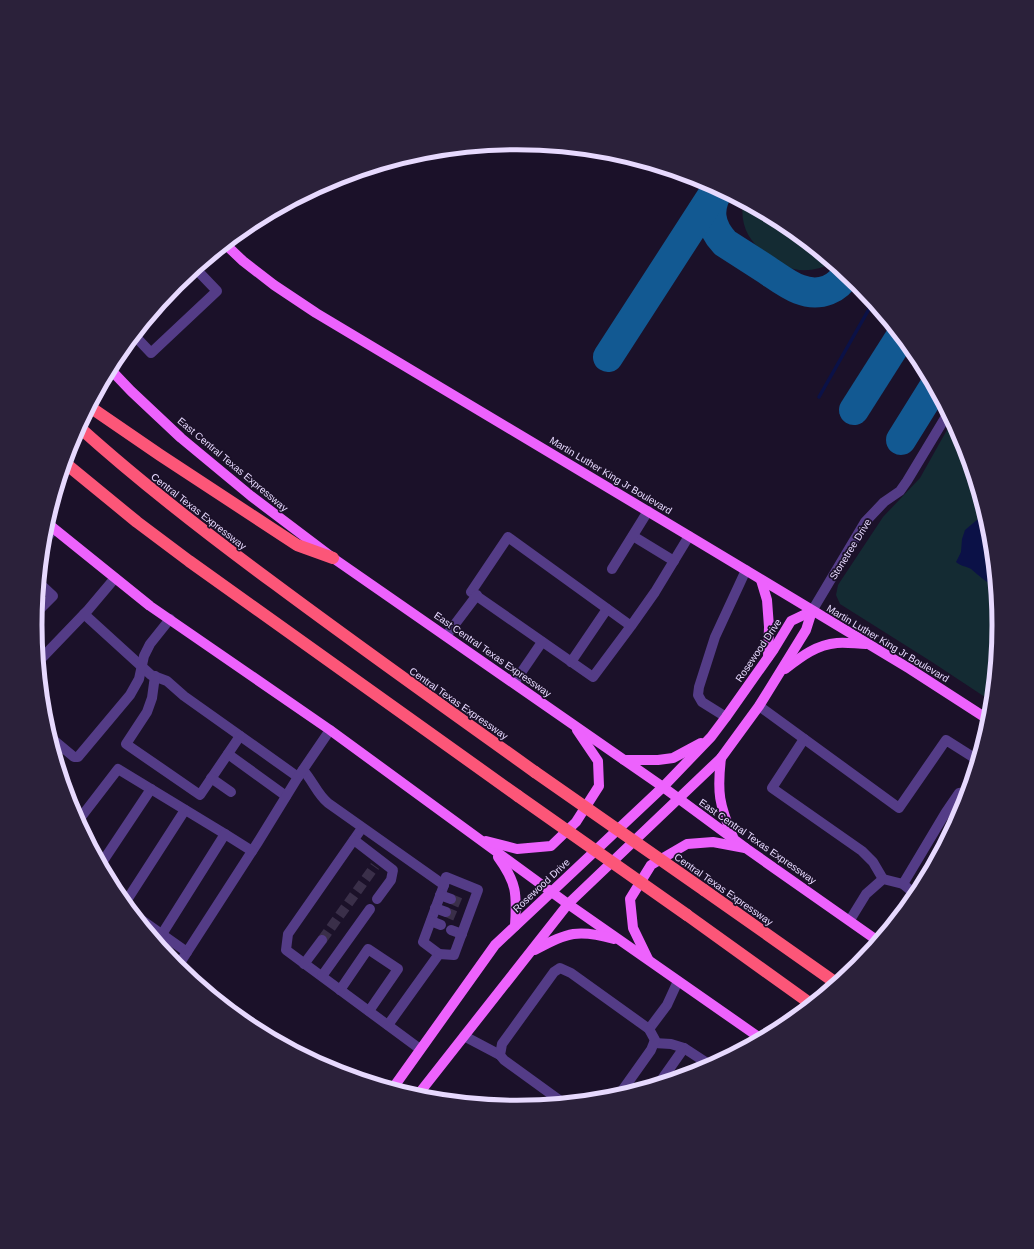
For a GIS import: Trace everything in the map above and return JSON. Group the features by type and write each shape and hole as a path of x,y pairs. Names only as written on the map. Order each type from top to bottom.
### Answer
{"highway":[{"path":"94,409 166,459 298,545 333,558"},
{"name":"Central Texas Expressway","path":"83,431 179,512 337,631 832,980"},
{"path":"69,466 138,522 190,561 806,1001"}],"main road":[{"name":"Martin Luther King Jr Boulevard","path":"229,247 243,261 274,285 316,313 746,570 983,716"},
{"name":"East Central Texas Expressway","path":"114,374 181,438 251,496 333,558 663,787 747,849 874,937"},
{"path":"52,528 150,606 330,730 551,892 756,1035"},
{"path":"761,580 767,600 770,627 768,657"},
{"name":"Rosewood Drive","path":"395,1083 495,945 663,787 711,737 774,649 791,621 812,611"},
{"path":"423,1090 568,904 721,758 759,706 780,673 806,630 812,611"},
{"path":"780,673 805,653 822,646 838,643 868,644"},
{"path":"480,839 517,848 551,846 576,822 599,786 598,761 574,725"},
{"path":"624,760 658,760 673,758 711,737"},
{"path":"721,758 719,793 724,816 733,838"},
{"path":"648,959 633,928 630,899 651,865 687,844 713,842 747,849"},
{"path":"493,849 508,871 514,885 516,896 516,926"},
{"path":"530,953 555,938 582,933 622,941"}],"street":[{"path":"137,339 151,353 217,291 199,272"},
{"name":"Stonetree Drive","path":"812,611 865,522 880,505 900,491 945,418"},
{"path":"612,570 648,511"},
{"path":"633,536 674,561"},
{"path":"631,626 508,537 472,592 593,678 631,626 655,592 689,536"},
{"path":"726,718 702,702 698,695 699,687 714,637 746,570"},
{"path":"43,657 116,578"},
{"path":"43,606 53,596 44,587"},
{"path":"446,636 477,595"},
{"path":"571,662 607,609"},
{"path":"84,614 150,675 167,681 184,696 240,736 300,774 311,779 322,798 362,828 444,885"},
{"path":"57,744 74,757 78,757 130,695 139,679 144,656 150,644 170,619"},
{"path":"514,683 542,642"},
{"path":"155,676 152,698 147,712 126,744 200,795 240,736"},
{"path":"759,706 899,808 946,740 974,755"},
{"path":"182,961 300,774 330,730"},
{"path":"804,739 772,788 862,851 884,879 902,884 910,890"},
{"path":"228,754 286,796"},
{"path":"82,815 118,769 252,851"},
{"path":"211,778 231,792"},
{"path":"104,859 152,789"},
{"path":"902,884 921,863 950,806 961,793"},
{"path":"129,897 185,810"},
{"path":"362,828 288,934 286,950 420,1049"},
{"path":"159,937 225,834"},
{"path":"354,840 378,863 393,870 390,880 377,898"},
{"path":"446,878 478,890 467,906 462,919 462,934 454,955 439,954 423,942 440,895 446,878"},
{"path":"850,920 866,894 884,879"},
{"path":"440,895 451,899"},
{"path":"435,908 446,912"},
{"path":"322,976 370,909"},
{"path":"431,921 441,925"},
{"path":"451,930 462,934"},
{"path":"161,939 187,952"},
{"path":"304,964 322,940"},
{"path":"340,990 368,949 398,969 369,1011"},
{"path":"388,1025 439,954"},
{"path":"500,1055 502,1044 554,972 560,968 571,973 649,1029 655,1040 652,1050 625,1086"},
{"path":"649,1029 667,1005 678,981"},
{"path":"464,1036 500,1055 504,1060 555,1097"},
{"path":"654,1043 671,1044 684,1048 704,1061"},
{"path":"664,1076 684,1048"}],"shaded area":[{"path":"743,207 754,213 781,230 828,265 814,269 799,270 788,267 769,256 750,238 743,222"},
{"path":"949,427 967,472 976,502 988,563 992,624 991,656 986,698 840,604 836,595 838,585 883,517 920,478"},
{"path":"980,518 983,532 990,584 971,569 956,562 961,552 962,539 965,530"}],"waterway":[{"path":"819,397 870,307"}],"taxiway":[{"path":"608,357 714,193"},
{"path":"716,193 711,210 713,223 720,237 725,243 788,284 803,291 820,292 828,290 843,279"},
{"path":"854,410 898,341"},
{"path":"901,440 931,392"}],"tunnel":[{"path":"322,940 375,866"},
{"path":"451,899 463,904"},
{"path":"446,912 458,917"}]}
